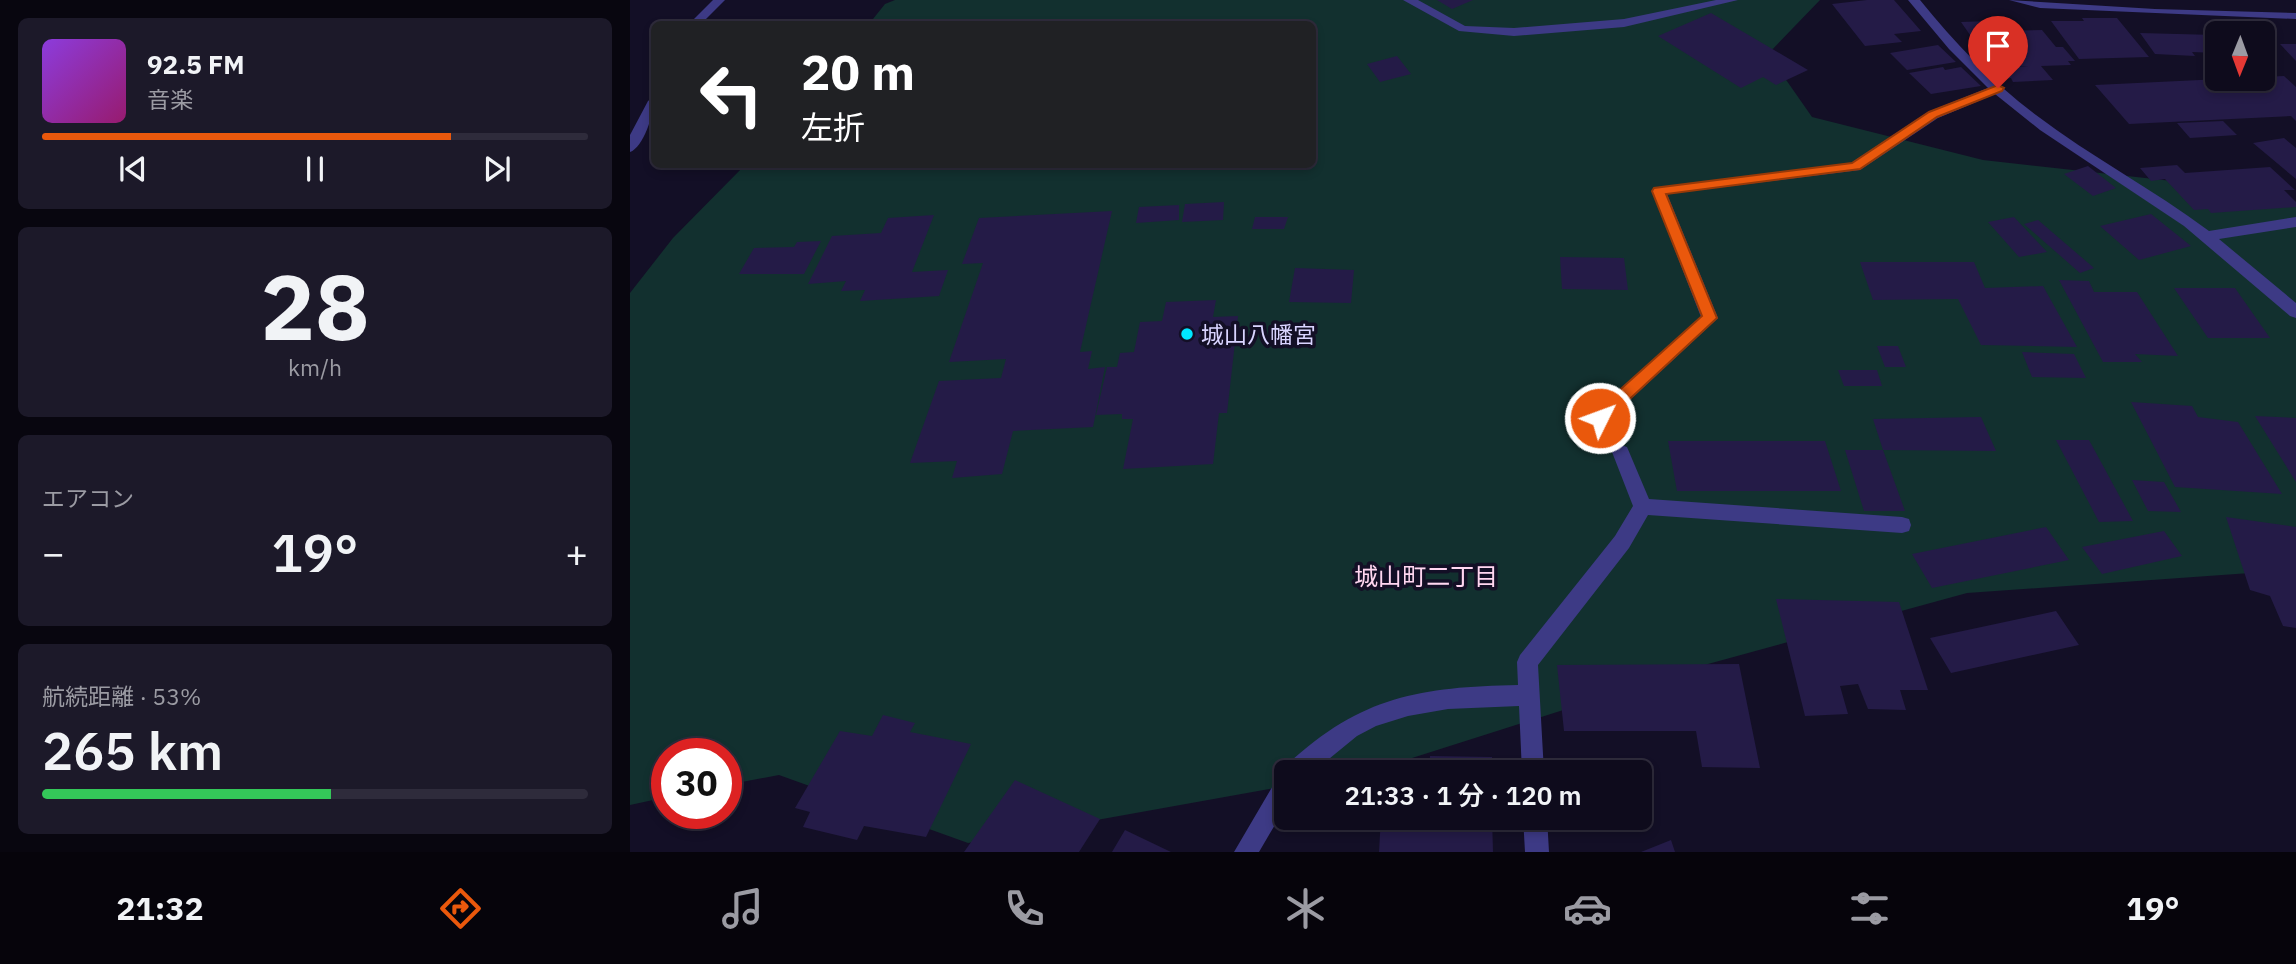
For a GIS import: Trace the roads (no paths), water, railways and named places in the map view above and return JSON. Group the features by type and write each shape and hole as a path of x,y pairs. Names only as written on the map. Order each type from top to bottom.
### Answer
{"street":[{"path":"698,21 719,0"},
{"path":"1409,0 1463,29 1514,32 1624,23 1695,4 1732,0"},
{"path":"1914,0 1928,18 2029,117 2151,196 2206,236 2238,260 2296,312"},
{"path":"2015,0 2040,5 2143,11 2296,16"},
{"path":"1600,418 1710,318 1658,191 1855,167 1933,115 1998,88"},
{"path":"630,148 651,107"},
{"path":"2206,236 2296,222"},
{"path":"1621,452 1643,507"},
{"path":"1643,507 1902,526"},
{"path":"1532,760 1527,662 1622,542 1643,507"},
{"path":"1308,760 1324,745 1370,718 1421,703 1475,696 1529,695"},
{"path":"1246,852 1274,805"},
{"path":"1536,830 1537,852"}],"place":[{"name":"城山八幡宮","path":"1187,334"}],"district":[{"name":"城山町二丁目","path":"1426,576"}]}
